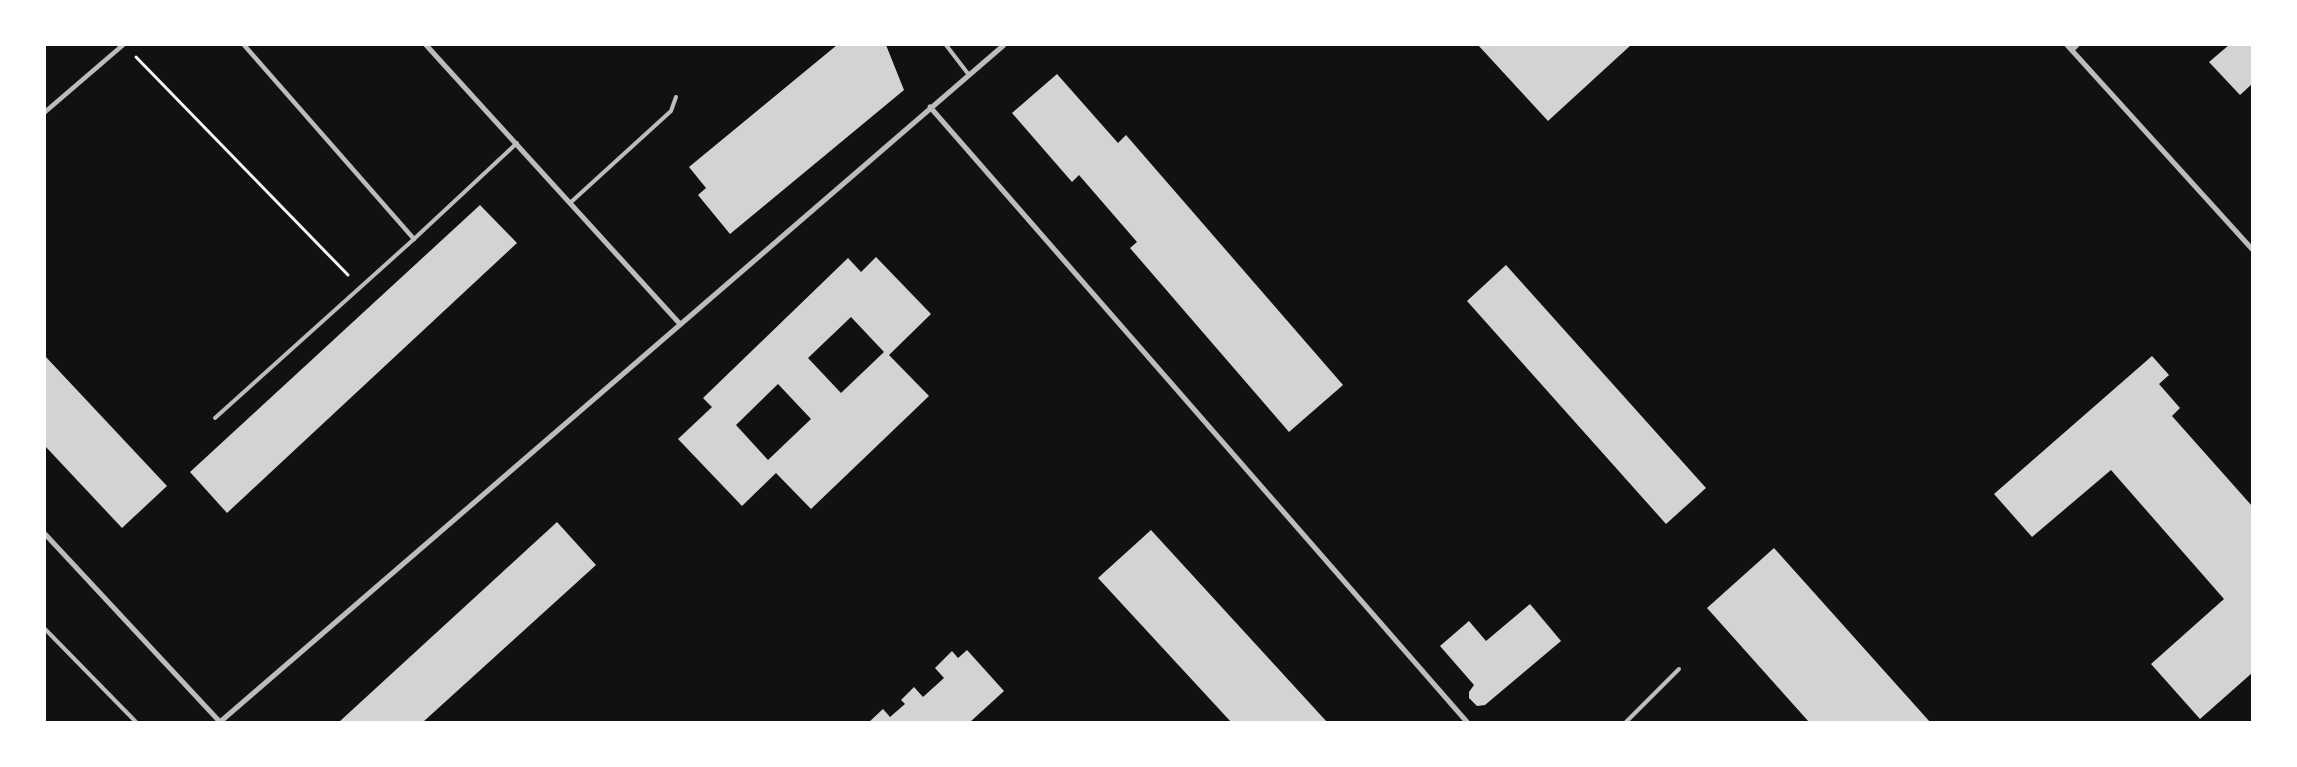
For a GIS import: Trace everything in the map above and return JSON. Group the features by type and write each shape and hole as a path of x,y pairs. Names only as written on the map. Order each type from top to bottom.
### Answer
{"street":[{"path":"45,112 123,45"},
{"path":"244,45 414,240"},
{"path":"426,45 680,324"},
{"path":"45,534 220,722 1004,45"},
{"path":"2067,45 2252,249"},
{"path":"2072,50 2077,45"},
{"path":"930,108 1467,722"}],"lane":[{"path":"946,45 969,75"},
{"path":"570,203 671,111 676,97"},
{"path":"215,418 414,240 517,143"},
{"path":"45,630 136,722"},
{"path":"1626,722 1679,669"}],"path":[{"path":"132,52 360,288"}],"building":[{"path":"837,45 886,45 904,90 730,234 698,195 706,188 689,167"},
{"path":"1478,45 1631,45 1548,121"},
{"path":"2229,45 2252,45 2252,84 2240,95 2209,62"},
{"path":"1057,74 1118,143 1126,135 1343,385 1289,432 1130,248 1137,242 1079,175 1072,182 1012,113"},
{"path":"480,205 517,243 227,513 190,472"},
{"path":"876,257 931,314 889,355 929,396 811,509 776,473 742,506 678,439 712,407 703,398 848,258 861,272","holes":["851,317 884,352 841,393 808,358","778,384 811,419 768,460 736,425"]},
{"path":"1506,265 1706,488 1666,524 1467,301"},
{"path":"45,356 167,486 122,528 45,446"},
{"path":"2152,356 2169,375 2159,384 2180,408 2172,416 2252,506 2252,673 2200,719 2151,664 2224,599 2111,470 2032,537 1994,494"},
{"path":"557,522 596,565 423,722 339,722"},
{"path":"1151,530 1327,722 1231,722 1098,578"},
{"path":"1774,548 1930,722 1809,722 1707,608"},
{"path":"1530,604 1561,641 1485,705 1477,706 1469,698 1469,692 1474,685 1440,646 1469,621 1486,641"},
{"path":"967,650 1004,691 970,722 869,722 883,709 890,717 905,704 901,700 914,687 923,697 944,678 935,668 952,651 958,658"}]}
